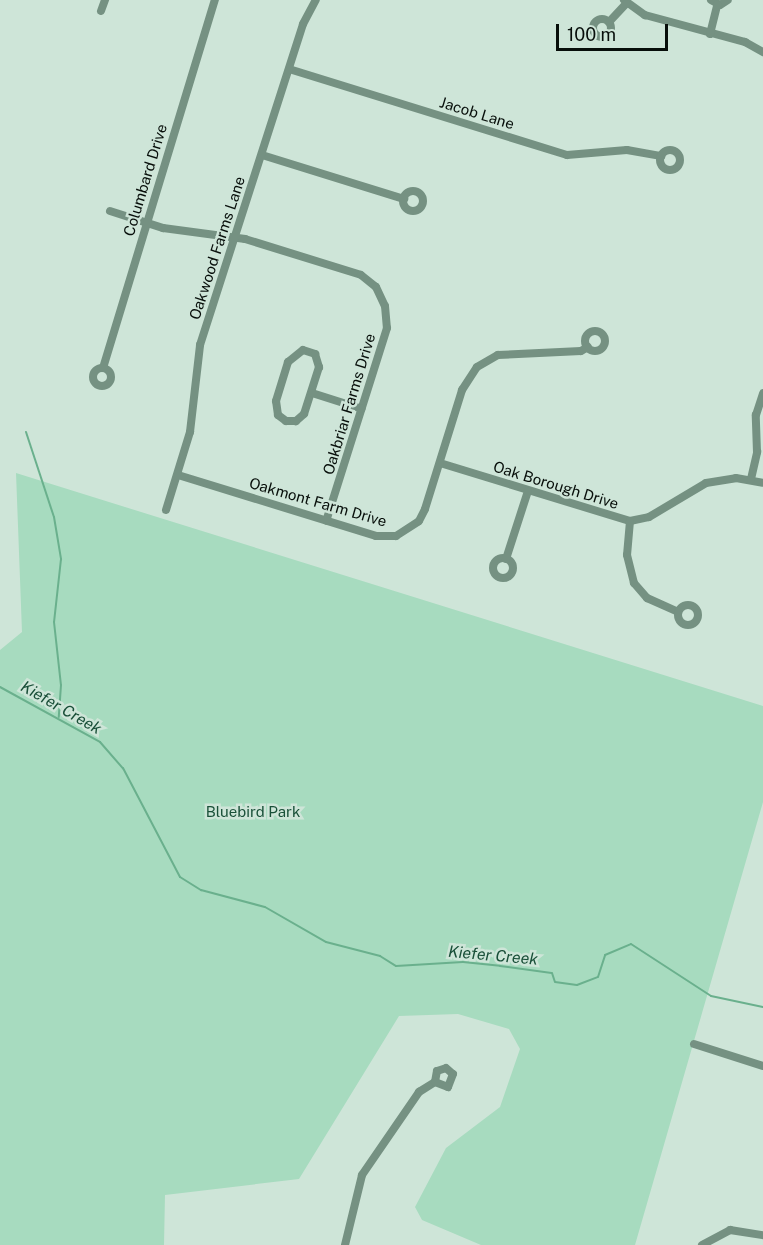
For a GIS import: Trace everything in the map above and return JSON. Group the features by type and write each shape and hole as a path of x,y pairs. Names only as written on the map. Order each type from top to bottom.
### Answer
{"street":[{"path":"101,11 105,0"},
{"name":"Columbard Drive","path":"103,368 145,223 215,0"},
{"name":"Oakwood Farms Lane","path":"166,510 191,426 200,345 303,24 316,0"},
{"path":"710,33 714,2 728,0"},
{"path":"609,21 625,2 645,15 745,42 763,52"},
{"name":"Jacob Lane","path":"289,69 567,155 627,150 661,156"},
{"path":"262,155 404,199"},
{"name":"Oakbriar Farms Drive","path":"110,212 145,223 236,237 362,275 376,287 385,306 387,328 326,521"},
{"name":"Oakmont Farm Drive","path":"178,475 376,536 396,536 407,531 425,509 462,390 477,367 498,355 581,351 588,347"},
{"path":"308,350 318,358 312,393 300,418 291,422 278,415 276,401 282,381 288,362 298,351 308,350"},
{"path":"312,393 362,409"},
{"path":"751,479 758,452 756,415 763,393"},
{"name":"Oak Borough Drive","path":"440,463 630,521 649,517 706,483 751,479 763,483"},
{"path":"506,559 528,491"},
{"path":"630,521 627,555 634,583 647,598 678,612"},
{"path":"694,1044 763,1066"},
{"path":"345,1245 362,1176 419,1092 435,1083 448,1087 453,1074 440,1069 434,1076 435,1083"},
{"path":"702,1245 730,1230 763,1235"}],"green space":[{"name":"Bluebird Park","path":"16,473 763,706 763,802 635,1245 481,1245 422,1220 415,1207 446,1148 500,1107 520,1049 509,1029 458,1014 399,1016 299,1179 165,1195 164,1245 0,1245 0,650 22,632"}],"waterway":[{"path":"26,432 54,517 61,559 54,622 61,685 59,717"},
{"name":"Kiefer Creek","path":"0,687 100,742 123,768 180,877 201,890 265,907 326,942 380,956 396,966 463,962 552,973 555,982 577,985 598,977 605,955 631,944 711,996 763,1007"}]}
